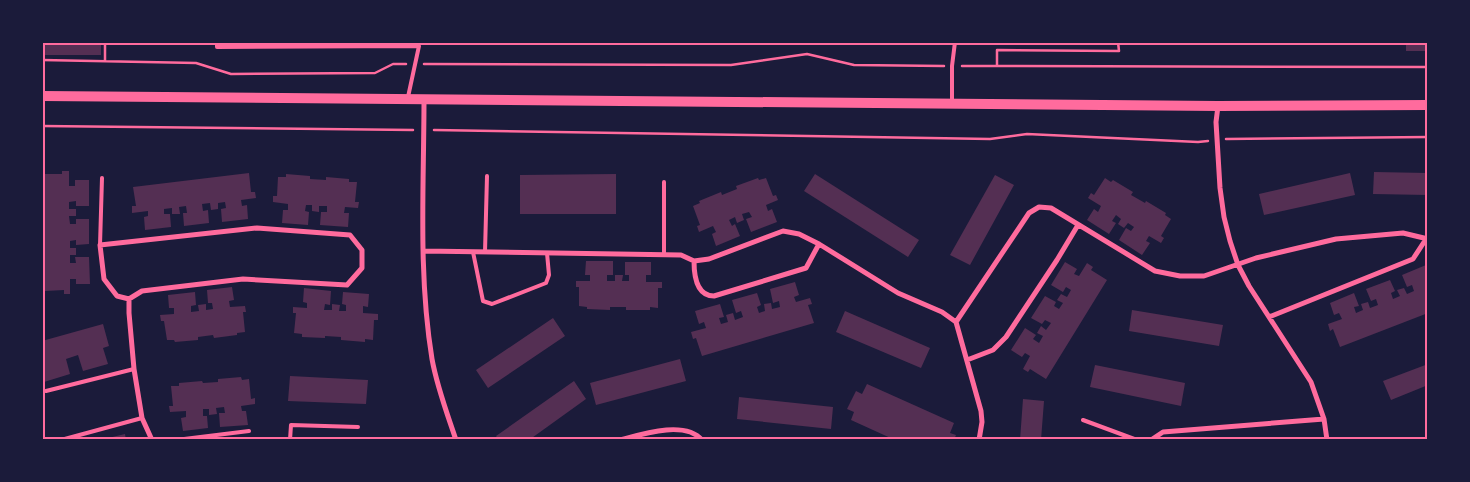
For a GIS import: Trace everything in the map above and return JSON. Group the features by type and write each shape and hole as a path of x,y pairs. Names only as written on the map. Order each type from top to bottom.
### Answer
{"main road":[{"path":"42,96 1218,106 1428,105"}],"street":[{"path":"424,99 423,251 426,321 432,361 442,400 456,440"},
{"path":"1218,106 1216,122 1217,139 1224,217 1230,241 1238,265 1249,286 1311,382 1324,419 1327,439"},
{"path":"956,322 1028,213 1039,207 1051,208 1155,270 1180,276 1204,276 1256,258 1336,239 1404,233 1427,239 1413,259 1269,317"},
{"path":"966,360 993,350 1006,337 1058,260 1078,225"},
{"path":"257,228 350,235 362,250 362,268 347,285 243,279 142,291 129,300 117,296 104,280 100,245 257,228"},
{"path":"423,251 664,255 682,256 694,261 709,259 783,231 799,234 819,244 898,293 942,312 956,322 981,411 982,422 979,440"},
{"path":"694,261 694,275 702,293 714,296 806,268 819,244"},
{"path":"129,300 134,369 142,418 152,440"},
{"path":"1151,440 1163,432 1324,419"},
{"path":"620,440 658,430 681,430 697,434 702,440"}],"lane":[{"path":"217,42 217,47 419,46 407,99"},
{"path":"952,104 952,66 955,42"},
{"path":"485,252 487,176"},
{"path":"100,245 102,178"},
{"path":"664,182 664,255"},
{"path":"473,252 483,300 492,304 546,283 549,275 548,252"},
{"path":"46,391 134,369"},
{"path":"61,440 142,418"},
{"path":"1083,420 1137,440"},
{"path":"290,440 291,425 358,427"},
{"path":"176,440 250,431"}],"path":[{"path":"105,42 105,61"},
{"path":"998,66 997,50 1118,51 1118,42"},
{"path":"42,60 196,63 231,74 375,73 393,64 731,65 808,54 854,65 1428,67"},
{"path":"42,126 990,139 1027,134 1198,142 1217,139 1428,137"}],"building":[{"path":"42,42 101,42 101,55 42,55"},
{"path":"1406,42 1428,42 1428,51 1406,51"},
{"path":"62,171 69,171 69,186 75,186 75,180 89,180 89,206 76,206 76,201 69,202 69,209 76,209 76,216 69,216 70,224 76,224 76,219 89,219 89,244 76,245 76,240 70,241 70,248 76,248 76,255 70,255 70,263 76,263 75,257 89,257 90,284 76,284 76,279 70,279 70,294 64,294 64,290 45,291 44,174 62,174"},
{"path":"1374,172 1428,173 1428,195 1373,194"},
{"path":"249,173 251,192 255,192 256,198 241,200 242,206 247,205 248,219 222,222 221,209 226,208 225,202 218,203 218,209 211,210 210,203 202,204 203,211 208,210 209,223 184,226 183,213 187,213 186,206 179,207 180,214 172,214 172,208 164,209 164,214 170,214 171,227 145,230 144,217 148,216 148,211 132,213 132,206 136,206 133,187"},
{"path":"1350,173 1355,195 1264,215 1259,194"},
{"path":"286,174 310,176 310,179 326,180 326,177 349,179 349,182 357,182 355,202 359,202 358,208 345,207 344,213 349,213 348,227 320,225 321,212 327,212 327,206 319,206 319,212 312,211 312,205 306,205 305,211 309,212 308,225 282,223 283,210 288,210 288,204 273,202 273,196 277,196 278,177 286,177"},
{"path":"616,174 616,214 520,214 520,175"},
{"path":"815,174 919,240 908,257 804,191"},
{"path":"995,175 1014,185 970,265 950,255"},
{"path":"758,178 759,180 766,178 773,196 776,195 778,200 766,205 768,211 772,209 777,222 751,232 746,219 752,217 749,212 742,214 744,220 737,223 735,217 729,220 732,226 735,224 740,236 716,246 712,234 716,232 713,226 699,232 697,226 700,225 693,206 700,203 699,201 721,192 722,195 737,189 736,186"},
{"path":"1105,178 1111,182 1113,180 1133,192 1131,195 1145,203 1146,201 1166,213 1165,215 1171,219 1161,236 1164,238 1161,243 1149,236 1146,241 1150,243 1142,255 1119,240 1126,228 1131,231 1134,227 1128,223 1124,228 1118,224 1121,219 1116,215 1112,221 1116,223 1109,234 1087,220 1094,209 1098,212 1101,206 1088,198 1091,193 1094,195"},
{"path":"586,261 613,261 613,275 607,275 607,281 615,281 615,275 623,275 622,281 629,281 629,275 625,275 625,262 651,262 651,275 646,275 646,282 662,282 662,288 658,288 658,308 626,310 626,307 610,307 610,310 587,309 587,307 579,306 579,287 576,287 576,281 590,281 590,275 585,275"},
{"path":"1065,262 1077,269 1074,274 1079,276 1087,263 1093,267 1091,270 1107,280 1046,379 1030,369 1028,372 1023,369 1030,356 1025,353 1022,357 1011,350 1025,328 1036,335 1033,339 1039,343 1043,336 1037,333 1041,326 1046,330 1051,323 1045,320 1042,324 1031,318 1045,296 1056,302 1054,306 1059,309 1063,303 1057,300 1061,294 1067,297 1071,290 1066,287 1063,292 1051,285"},
{"path":"1426,265 1428,313 1340,347 1333,329 1330,331 1328,324 1342,319 1339,313 1334,315 1330,303 1354,293 1359,306 1354,307 1356,313 1363,310 1361,304 1368,302 1370,308 1378,305 1376,299 1371,301 1366,289 1390,280 1395,291 1391,293 1393,299 1400,296 1397,290 1404,288 1407,294 1414,291 1412,285 1407,287 1402,275"},
{"path":"795,282 799,295 794,297 796,302 810,298 812,304 808,305 814,323 702,356 696,338 693,339 691,332 706,328 704,322 699,324 695,311 720,304 724,317 719,318 721,324 728,322 726,315 733,313 735,320 743,317 741,311 736,313 732,300 757,293 761,305 757,307 759,313 765,311 764,304 771,303 772,309 780,307 779,301 773,303 770,289"},
{"path":"232,287 234,300 229,301 230,307 245,306 246,312 243,312 245,332 214,338 213,335 198,337 198,340 175,342 174,340 167,340 164,321 161,321 160,315 174,314 174,308 169,308 168,295 195,292 196,305 191,306 191,312 199,311 198,305 206,304 206,310 213,309 212,303 208,303 207,290"},
{"path":"304,288 331,291 330,305 325,304 324,310 332,310 332,304 340,305 339,311 346,311 346,305 342,304 343,292 369,294 368,307 363,306 363,313 378,314 378,320 374,320 373,340 365,339 365,342 341,340 341,337 302,337 302,334 294,333 296,313 293,313 293,307 307,308 307,303 303,302"},
{"path":"1132,310 1223,325 1219,346 1129,331"},
{"path":"845,311 930,348 921,368 836,332"},
{"path":"553,318 565,336 488,388 476,370"},
{"path":"103,324 109,346 103,348 108,364 83,371 78,355 66,359 70,374 44,382 42,341"},
{"path":"680,359 686,381 596,405 590,383"},
{"path":"1428,364 1428,385 1391,400 1383,381"},
{"path":"1095,365 1185,383 1181,406 1090,387"},
{"path":"290,376 368,380 366,404 288,401"},
{"path":"241,377 242,380 249,379 251,399 255,398 255,404 241,406 242,411 246,411 248,425 220,427 219,413 225,413 224,407 216,408 217,414 209,415 209,409 203,409 203,416 207,416 208,428 183,431 181,418 186,417 186,411 170,412 169,406 173,406 171,386 179,386 179,383 202,381 203,383 218,382 218,379"},
{"path":"574,381 586,399 529,440 499,440 496,436"},
{"path":"867,384 954,423 950,433 956,435 954,440 895,440 851,420 854,412 847,409 856,391 862,394"},
{"path":"739,397 833,407 831,429 737,419"},
{"path":"1023,399 1044,401 1041,440 1020,440"},
{"path":"125,434 126,440 104,440 104,439"}]}
